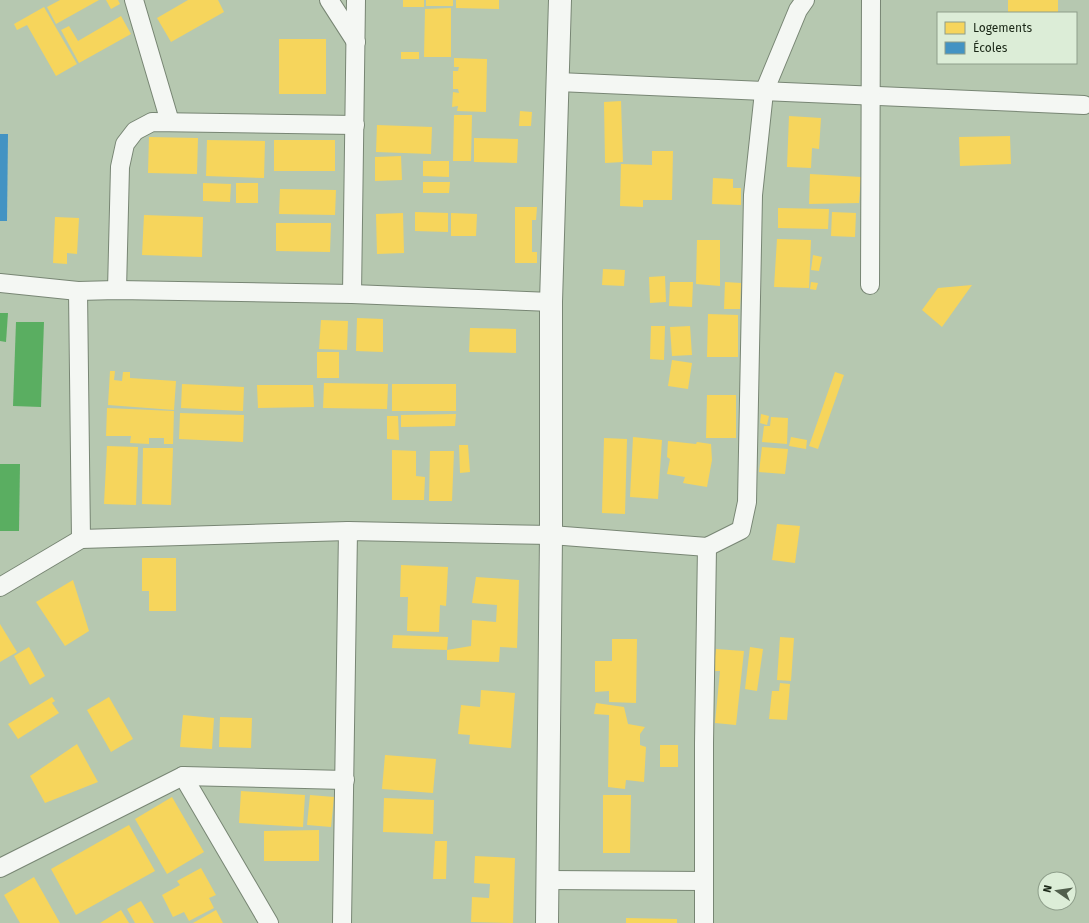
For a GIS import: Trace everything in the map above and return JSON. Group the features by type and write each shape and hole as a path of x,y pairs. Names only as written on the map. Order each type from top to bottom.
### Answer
{"street":[{"path":"134,0 170,122"},
{"path":"329,0 356,42"},
{"path":"352,294 356,0"},
{"path":"547,923 551,535 551,302 560,0"},
{"path":"0,587 80,539 348,531 551,535 707,548 741,530 747,502 753,195 764,92 798,10 805,0"},
{"path":"870,285 871,0"},
{"path":"558,82 1084,105"},
{"path":"117,290 120,168 125,144 135,131 152,122 355,125"},
{"path":"0,283 78,290 352,294 551,302"},
{"path":"78,290 80,539"},
{"path":"342,923 348,531"},
{"path":"704,923 704,743 707,548"},
{"path":"0,868 183,776 345,780"},
{"path":"183,776 269,923"},
{"path":"548,880 704,881"}],"building: Logements":[{"path":"60,0 99,0 56,24 47,7"},
{"path":"106,0 118,0 120,4 111,9"},
{"path":"188,0 218,0 224,12 171,42 157,18"},
{"path":"403,0 424,0 424,7 403,7"},
{"path":"426,0 453,0 453,6 426,6"},
{"path":"456,0 499,0 499,9 456,8"},
{"path":"1008,0 1058,0 1058,12 1008,12"},
{"path":"44,7 77,64 56,76 27,25 17,30 14,24"},
{"path":"451,8 451,57 424,57 425,9"},
{"path":"121,16 131,34 79,63 61,30 69,26 78,41"},
{"path":"279,39 326,39 326,94 279,94"},
{"path":"401,52 419,52 419,59 401,59"},
{"path":"454,58 487,59 486,112 457,111 458,106 452,107 453,92 459,93 458,89 453,89 453,71 458,71 459,67 454,67"},
{"path":"621,101 623,162 605,163 604,102"},
{"path":"520,111 532,112 531,126 519,126"},
{"path":"454,115 472,115 471,161 453,161"},
{"path":"789,116 821,118 819,149 812,148 811,168 787,167"},
{"path":"377,125 432,127 431,154 376,152"},
{"path":"1010,136 1011,164 960,166 959,137"},
{"path":"149,137 198,138 197,174 148,173"},
{"path":"474,138 518,139 517,163 474,162"},
{"path":"207,140 265,141 264,178 206,176"},
{"path":"274,140 335,140 335,171 274,171"},
{"path":"652,151 673,151 672,200 643,200 643,207 620,206 621,164 652,165"},
{"path":"401,156 402,180 375,181 375,157"},
{"path":"423,161 449,161 449,177 423,176"},
{"path":"810,174 861,177 859,203 809,204"},
{"path":"713,178 733,179 733,188 741,188 741,205 712,204"},
{"path":"423,182 450,182 449,193 423,193"},
{"path":"203,183 231,184 230,202 203,201"},
{"path":"236,183 258,183 258,203 236,203"},
{"path":"280,189 336,190 335,215 279,214"},
{"path":"515,207 537,207 536,220 532,220 532,252 537,252 537,263 515,263"},
{"path":"778,208 829,209 828,229 778,228"},
{"path":"415,212 448,213 448,232 415,231"},
{"path":"832,212 856,213 855,237 831,236"},
{"path":"403,213 404,253 377,254 376,214"},
{"path":"451,213 477,214 476,236 451,236"},
{"path":"144,215 203,217 202,257 142,255"},
{"path":"55,217 79,218 77,254 67,253 67,264 53,263"},
{"path":"276,223 331,223 330,252 276,251"},
{"path":"777,239 811,240 809,288 774,287"},
{"path":"697,240 720,240 720,286 696,284"},
{"path":"813,255 822,257 819,271 811,270"},
{"path":"603,269 625,270 624,286 602,285"},
{"path":"665,276 666,302 650,303 649,277"},
{"path":"670,282 693,282 692,307 669,306"},
{"path":"725,282 741,283 740,309 724,309"},
{"path":"811,282 818,283 816,290 810,289"},
{"path":"972,285 942,327 922,310 938,288"},
{"path":"708,314 738,315 738,357 707,357"},
{"path":"357,318 383,319 383,352 356,351"},
{"path":"321,320 348,321 347,350 319,349"},
{"path":"651,326 665,326 664,360 650,359"},
{"path":"690,326 692,355 672,356 670,327"},
{"path":"470,328 516,329 516,353 469,352"},
{"path":"317,352 339,352 339,378 317,378"},
{"path":"672,360 692,363 688,389 668,386"},
{"path":"110,371 115,371 114,380 122,381 123,372 130,372 130,378 176,381 174,410 108,405"},
{"path":"835,372 844,375 818,449 809,446"},
{"path":"324,383 388,384 387,409 323,408"},
{"path":"182,384 244,387 243,411 181,408"},
{"path":"392,384 456,384 456,411 392,411"},
{"path":"257,385 313,385 314,407 258,408"},
{"path":"707,395 736,395 736,438 706,438"},
{"path":"107,408 174,411 173,444 164,444 164,438 149,438 149,444 130,443 131,436 106,436"},
{"path":"180,413 244,415 243,442 179,439"},
{"path":"456,414 455,426 401,427 401,415"},
{"path":"761,414 769,416 767,425 760,423"},
{"path":"387,416 398,416 399,440 387,439"},
{"path":"771,417 788,418 787,444 762,442 764,426 770,426"},
{"path":"633,437 662,440 658,499 630,497"},
{"path":"791,437 807,440 806,449 789,446"},
{"path":"604,438 627,439 625,514 602,513"},
{"path":"668,441 711,444 712,460 707,487 683,483 685,477 667,474 670,459 667,457"},
{"path":"459,445 468,445 470,472 460,473"},
{"path":"107,446 138,447 136,505 104,504"},
{"path":"762,447 788,449 785,474 759,472"},
{"path":"143,448 173,448 171,505 142,504"},
{"path":"392,450 416,451 416,476 425,477 424,500 392,500"},
{"path":"430,451 454,451 452,501 429,501"},
{"path":"777,524 800,526 795,563 772,560"},
{"path":"142,558 176,558 176,611 149,611 149,591 142,591"},
{"path":"401,565 448,567 446,606 440,605 439,632 407,631 408,597 400,597"},
{"path":"476,577 519,580 517,648 500,647 499,662 447,660 447,650 471,646 472,620 496,622 497,605 472,603"},
{"path":"73,580 89,631 65,646 36,602"},
{"path":"0,624 17,652 0,662"},
{"path":"393,635 448,637 447,650 392,648"},
{"path":"780,637 794,638 791,681 777,680"},
{"path":"612,639 637,639 636,703 609,702 609,691 595,692 595,661 612,661"},
{"path":"29,647 45,676 30,685 14,656"},
{"path":"750,647 763,649 757,691 745,689"},
{"path":"716,649 744,651 736,725 715,723 720,671 713,671"},
{"path":"780,683 790,684 787,720 769,719 772,691 779,691"},
{"path":"481,690 515,693 511,748 469,744 470,735 458,734 461,705 480,707"},
{"path":"52,697 55,701 52,703 59,713 18,739 8,724"},
{"path":"109,697 133,739 111,752 87,710"},
{"path":"596,703 624,707 628,724 645,727 640,734 640,745 646,747 644,782 626,780 625,789 608,787 609,715 594,714"},
{"path":"183,715 214,718 212,749 180,747"},
{"path":"220,717 252,718 251,748 219,747"},
{"path":"77,744 98,782 45,803 30,776"},
{"path":"660,745 678,745 678,767 660,767"},
{"path":"385,755 436,759 433,793 382,789"},
{"path":"241,791 305,795 303,827 239,823"},
{"path":"310,795 334,797 331,827 307,825"},
{"path":"603,795 631,795 630,853 603,853"},
{"path":"172,797 204,852 167,874 135,819"},
{"path":"384,798 434,800 433,834 383,832"},
{"path":"129,825 155,871 76,915 51,869"},
{"path":"319,830 319,861 264,861 264,831"},
{"path":"435,841 447,841 446,879 433,879"},
{"path":"475,856 515,858 513,923 471,922 472,897 489,898 490,884 474,883"},
{"path":"201,868 216,895 209,898 214,908 189,921 184,912 173,917 162,895 180,885 177,881"},
{"path":"34,877 60,923 20,923 4,895"},
{"path":"141,901 154,923 135,923 127,909"},
{"path":"121,910 129,923 100,923"},
{"path":"216,910 223,923 193,923"},
{"path":"626,918 677,919 677,923 626,923"}],"building: Écoles":[{"path":"0,134 8,134 7,221 0,221"}],"building: Public":[{"path":"0,313 8,313 6,342 0,341"},
{"path":"16,322 44,322 41,407 13,406"},
{"path":"0,464 20,464 19,531 0,531"}]}
